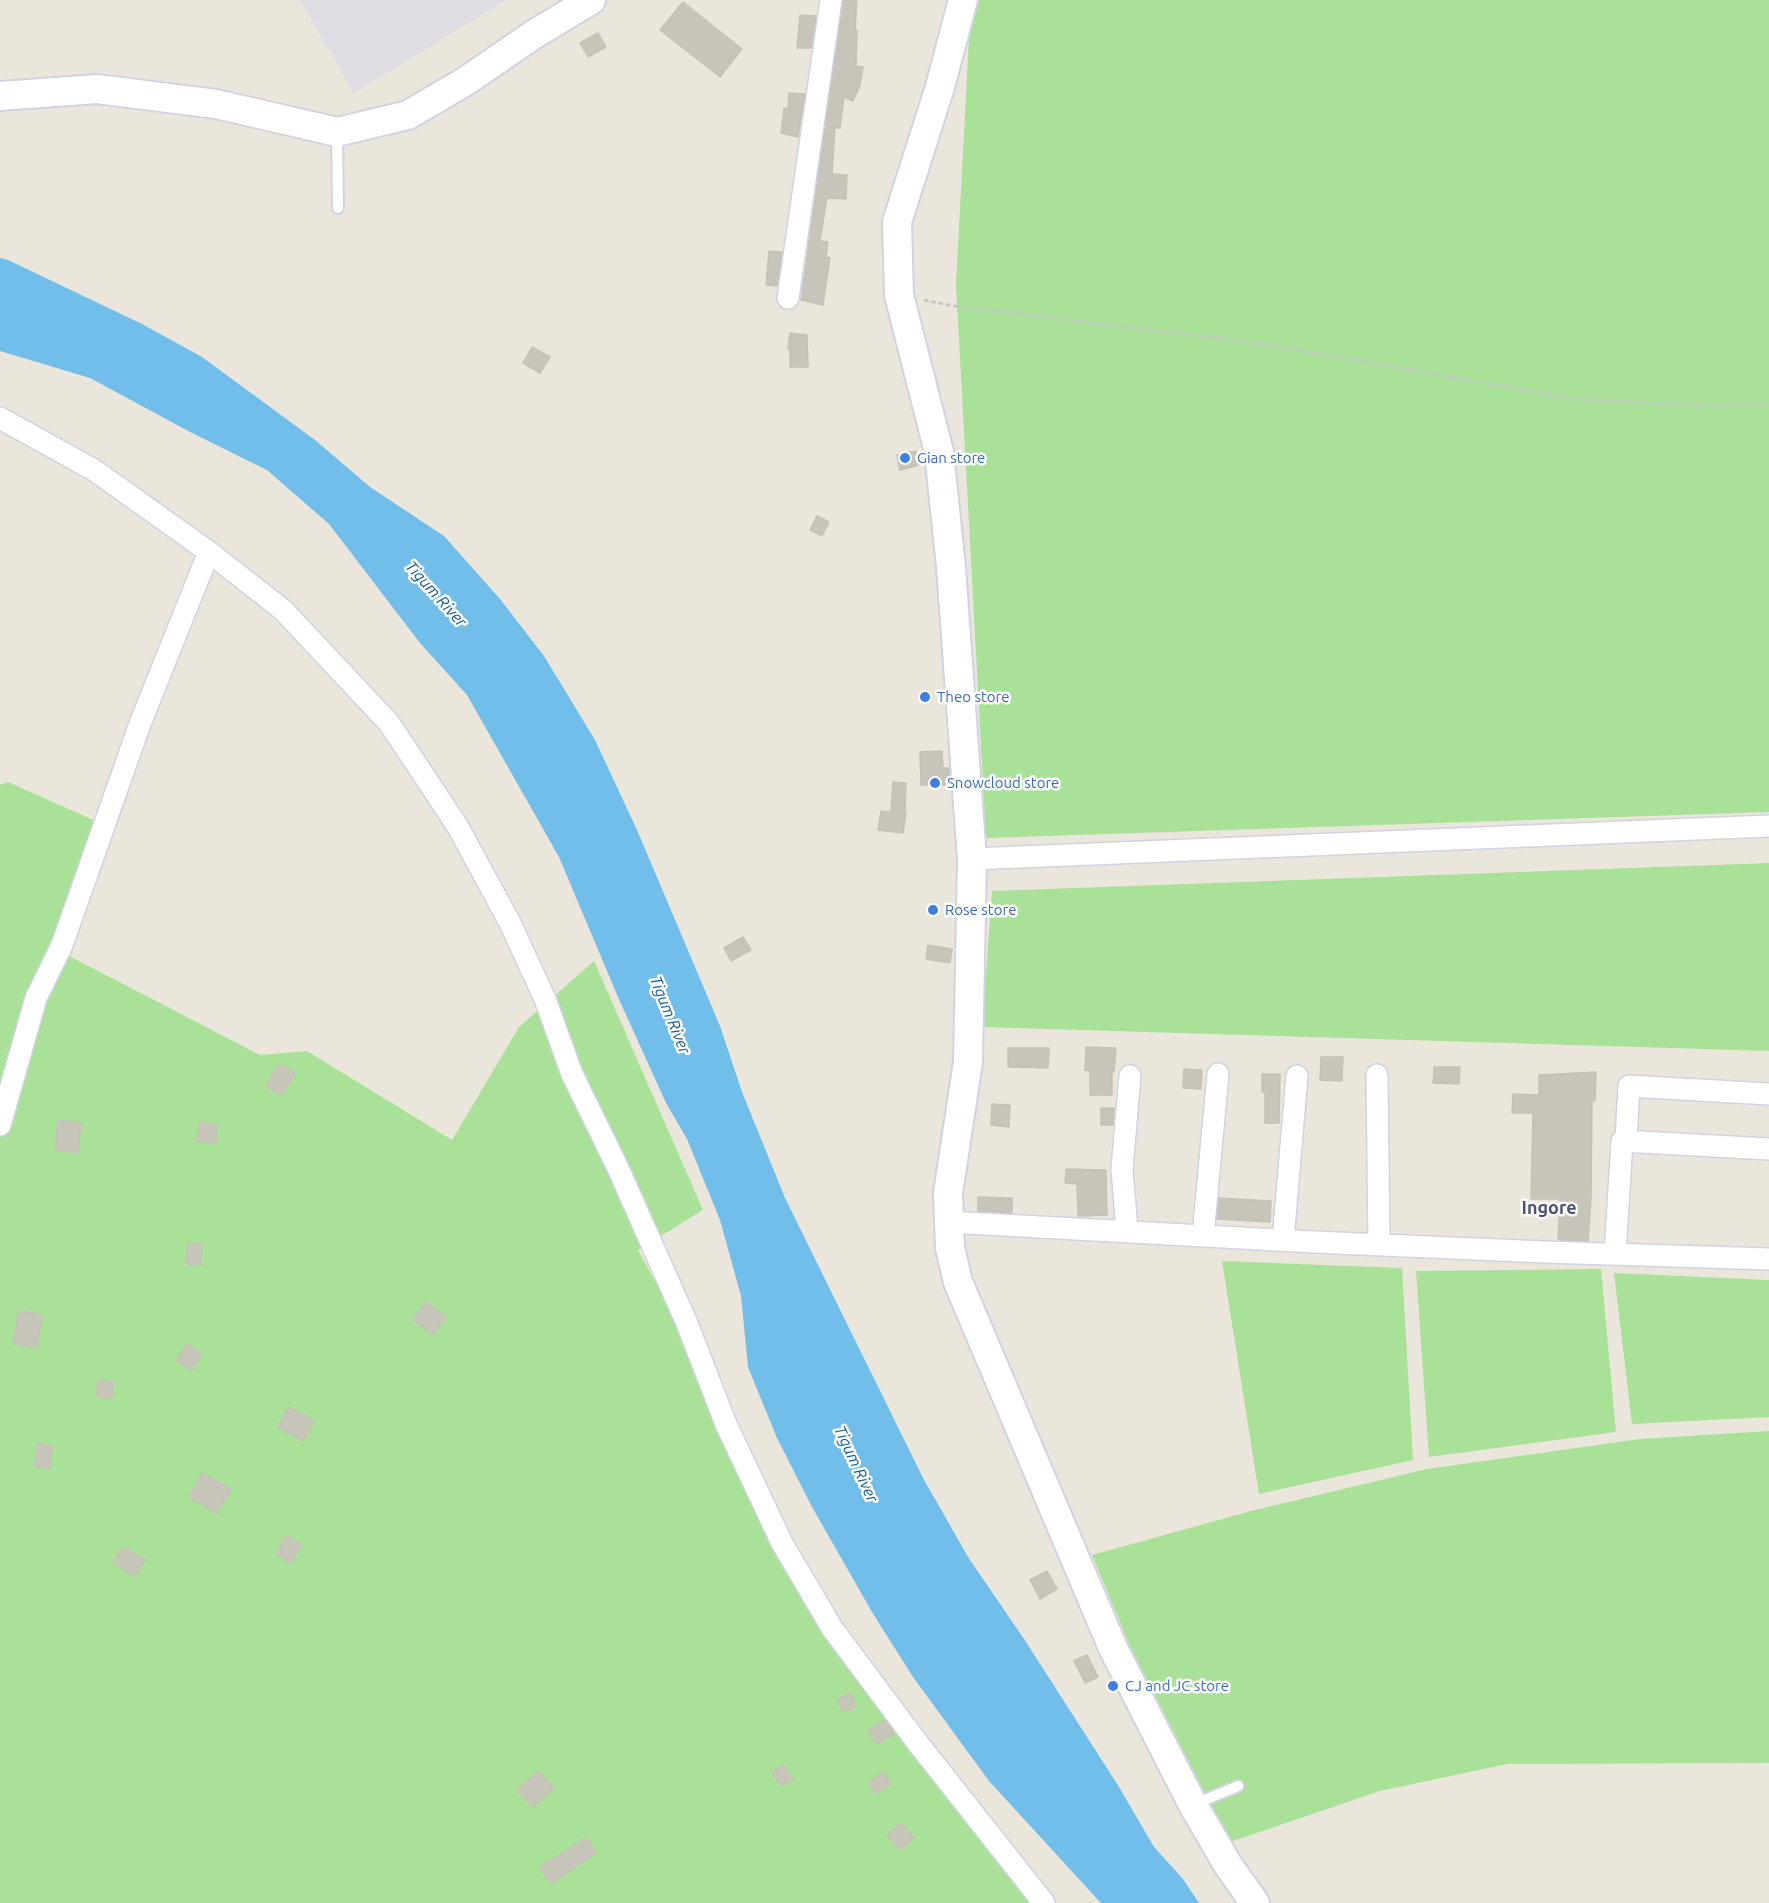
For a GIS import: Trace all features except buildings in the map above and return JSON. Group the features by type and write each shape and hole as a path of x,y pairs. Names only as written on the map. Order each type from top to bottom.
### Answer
{"street":[{"path":"0,96 97,89 216,104 337,132 408,115 466,81 533,35 591,0"},
{"path":"789,298 831,0"},
{"path":"963,0 940,87 897,222 899,295 939,452 951,567 972,859 968,1062 948,1193 950,1248 958,1281 1113,1648 1193,1805 1228,1865 1255,1903"},
{"path":"0,418 94,470 209,552 283,610 389,723 458,827 510,923 545,999 572,1074 617,1166 677,1300 726,1424 782,1543 832,1628 916,1742 1044,1903"},
{"path":"0,1125 36,998 62,945 141,721 209,552"},
{"path":"972,859 1769,826"},
{"path":"1203,1236 1218,1074"},
{"path":"1377,1075 1379,1245"},
{"path":"1127,1231 1122,1169 1130,1076"},
{"path":"1283,1240 1297,1076"},
{"path":"1626,1140 1629,1086 1769,1094"},
{"path":"1615,1254 1622,1141 1769,1149"},
{"path":"948,1222 1379,1245 1769,1258"}],"lane":[{"path":"337,132 338,208"},
{"path":"1193,1805 1238,1786"}],"path":[{"path":"899,295 954,306 1257,343 1574,399 1713,406 1769,404"}],"shaded area":[{"path":"300,0 506,0 354,93"}],"green space":[{"path":"971,0 1769,0 1769,812 986,838 956,284"},
{"path":"8,782 100,823 50,946 260,1055 307,1051 452,1140 519,1027 594,961 703,1210 638,1250 678,1323 773,1546 1031,1903 0,1903 0,785"},
{"path":"1769,863 1769,1051 982,1027 992,891"},
{"path":"1222,1261 1402,1268 1413,1460 1259,1494"},
{"path":"1601,1269 1616,1432 1429,1457 1416,1271"},
{"path":"1614,1273 1769,1280 1769,1417 1632,1424"},
{"path":"1769,1431 1769,1763 1507,1764 1380,1791 1230,1842 1130,1646 1092,1555 1251,1511 1427,1469 1640,1439"}],"water":[{"name":"Tigum River","path":"0,258 142,324 202,357 315,440 370,487 444,536 500,599 544,656 595,740 637,830 720,1026 742,1092 785,1198 923,1478 968,1557 1026,1642 1119,1787 1154,1847 1183,1879 1199,1903 1101,1903 989,1781 913,1677 872,1612 812,1507 777,1438 748,1367 741,1296 720,1220 687,1139 666,1103 559,857 467,695 420,643 329,524 267,470 90,378 0,351"}],"place":[{"name":"Gian store","path":"905,458"},
{"name":"Theo store","path":"925,697"},
{"name":"Snowcloud store","path":"935,783"},
{"name":"Rose store","path":"933,910"},
{"name":"CJ and JC store","path":"1113,1686"}],"district":[{"name":"Ingore","path":"1549,1208"}]}
